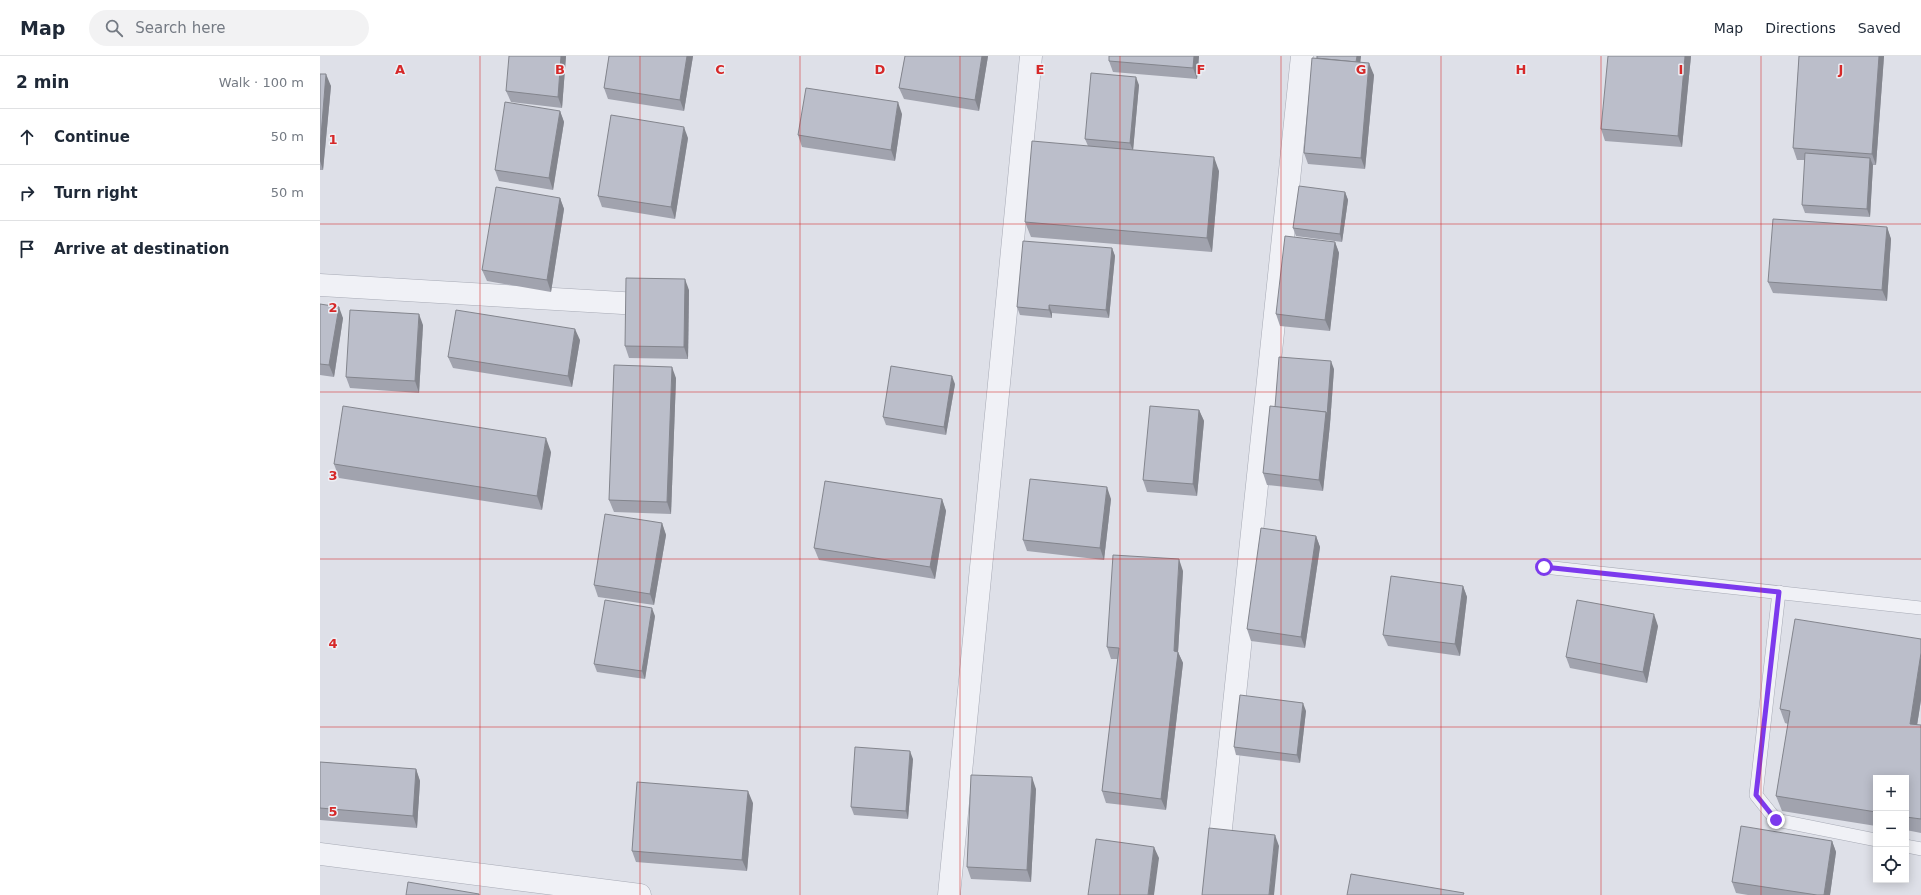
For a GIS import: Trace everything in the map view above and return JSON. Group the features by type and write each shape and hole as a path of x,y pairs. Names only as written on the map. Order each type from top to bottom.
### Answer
{"street":[{"path":"949,895 1031,56"},
{"path":"1214,895 1302,56"},
{"path":"320,285 656,305"},
{"path":"320,854 585,891 640,895"}],"lane":[{"path":"1544,567 1921,608"},
{"path":"1779,592 1756,795 1776,820 1873,839"},
{"path":"1909,847 1921,849"}],"building":[{"path":"509,56 561,56 558,97 506,91"},
{"path":"609,56 687,56 680,100 604,88"},
{"path":"905,56 982,56 975,100 899,88"},
{"path":"1109,56 1194,56 1193,68 1109,61"},
{"path":"1317,56 1357,56 1356,62 1317,58"},
{"path":"1608,56 1685,56 1678,136 1601,129"},
{"path":"1799,56 1879,56 1872,154 1793,148"},
{"path":"1312,58 1369,63 1361,158 1304,153"},
{"path":"1091,73 1136,77 1130,143 1085,139"},
{"path":"320,74 326,74 320,148"},
{"path":"806,88 898,102 891,150 798,135"},
{"path":"505,102 560,111 549,178 495,170"},
{"path":"611,115 684,127 671,207 598,196"},
{"path":"1032,141 1214,157 1207,238 1025,222"},
{"path":"1805,153 1870,158 1867,209 1802,205"},
{"path":"1299,186 1345,192 1340,234 1293,228"},
{"path":"496,187 560,198 547,280 482,270"},
{"path":"1773,219 1887,227 1882,290 1768,282"},
{"path":"1285,236 1335,242 1325,320 1276,314"},
{"path":"1023,241 1112,248 1106,310 1049,305 1049,310 1017,307"},
{"path":"626,278 685,279 684,347 625,346"},
{"path":"320,304 339,307 329,365 320,364"},
{"path":"350,310 419,314 415,381 346,377"},
{"path":"456,310 575,329 568,376 448,357"},
{"path":"1279,357 1331,361 1327,416 1326,412 1275,407"},
{"path":"614,365 672,367 667,502 609,500"},
{"path":"891,366 952,376 944,427 883,417"},
{"path":"343,406 546,438 537,496 334,464"},
{"path":"1150,406 1199,410 1193,484 1143,480"},
{"path":"1270,406 1326,412 1319,480 1263,473"},
{"path":"1030,479 1107,487 1100,548 1023,540"},
{"path":"825,481 942,499 930,567 814,548"},
{"path":"605,514 662,523 650,594 594,585"},
{"path":"1261,528 1316,536 1301,637 1247,629"},
{"path":"1113,555 1179,559 1174,651 1178,652 1161,799 1102,791 1119,648 1107,647"},
{"path":"1391,576 1463,586 1455,644 1383,635"},
{"path":"605,600 652,608 642,671 594,664"},
{"path":"1577,600 1654,614 1643,672 1566,657"},
{"path":"1795,619 1921,639 1921,653 1910,724 1921,725 1921,819 1909,817 1909,775 1873,775 1873,812 1776,796 1790,711 1780,709"},
{"path":"1240,695 1303,703 1297,755 1234,747"},
{"path":"855,747 910,751 906,811 851,807"},
{"path":"320,762 416,769 413,816 320,808"},
{"path":"971,775 1032,777 1027,870 967,867"},
{"path":"637,782 748,791 742,860 632,851"},
{"path":"1741,826 1832,841 1824,895 1732,882"},
{"path":"1209,828 1275,835 1269,895 1202,895"},
{"path":"1096,839 1154,847 1148,895 1088,895"},
{"path":"1351,874 1464,893 1463,895 1347,895"},
{"path":"408,882 479,894 479,895 406,895"}],"route":[{"path":"1544,567 1779,592 1756,795 1776,820"}]}
